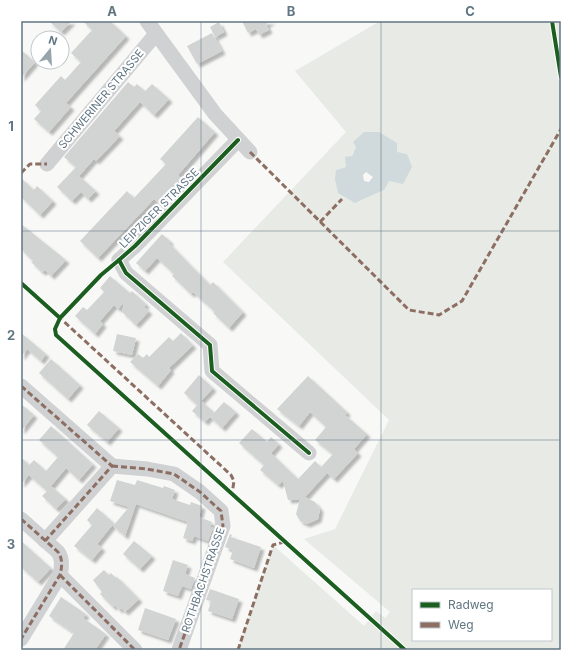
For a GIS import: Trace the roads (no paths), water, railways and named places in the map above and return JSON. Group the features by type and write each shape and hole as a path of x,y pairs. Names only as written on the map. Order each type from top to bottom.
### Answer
{"street":[{"path":"147,21 155,35 216,114 250,152"},
{"name":"SCHWERINER STRASSE","path":"47,164 155,35"},
{"name":"LEIPZIGER STRASSE","path":"238,140 135,246 119,260 126,273 210,345 212,371 309,453"},
{"path":"21,386 112,466 45,541"},
{"name":"ROTHBACHSTRASSE","path":"112,466 147,469 174,474 200,492 221,511 223,526 179,650"},
{"path":"21,519 61,555 60,575 21,639"},
{"path":"60,575 135,650"}]}
